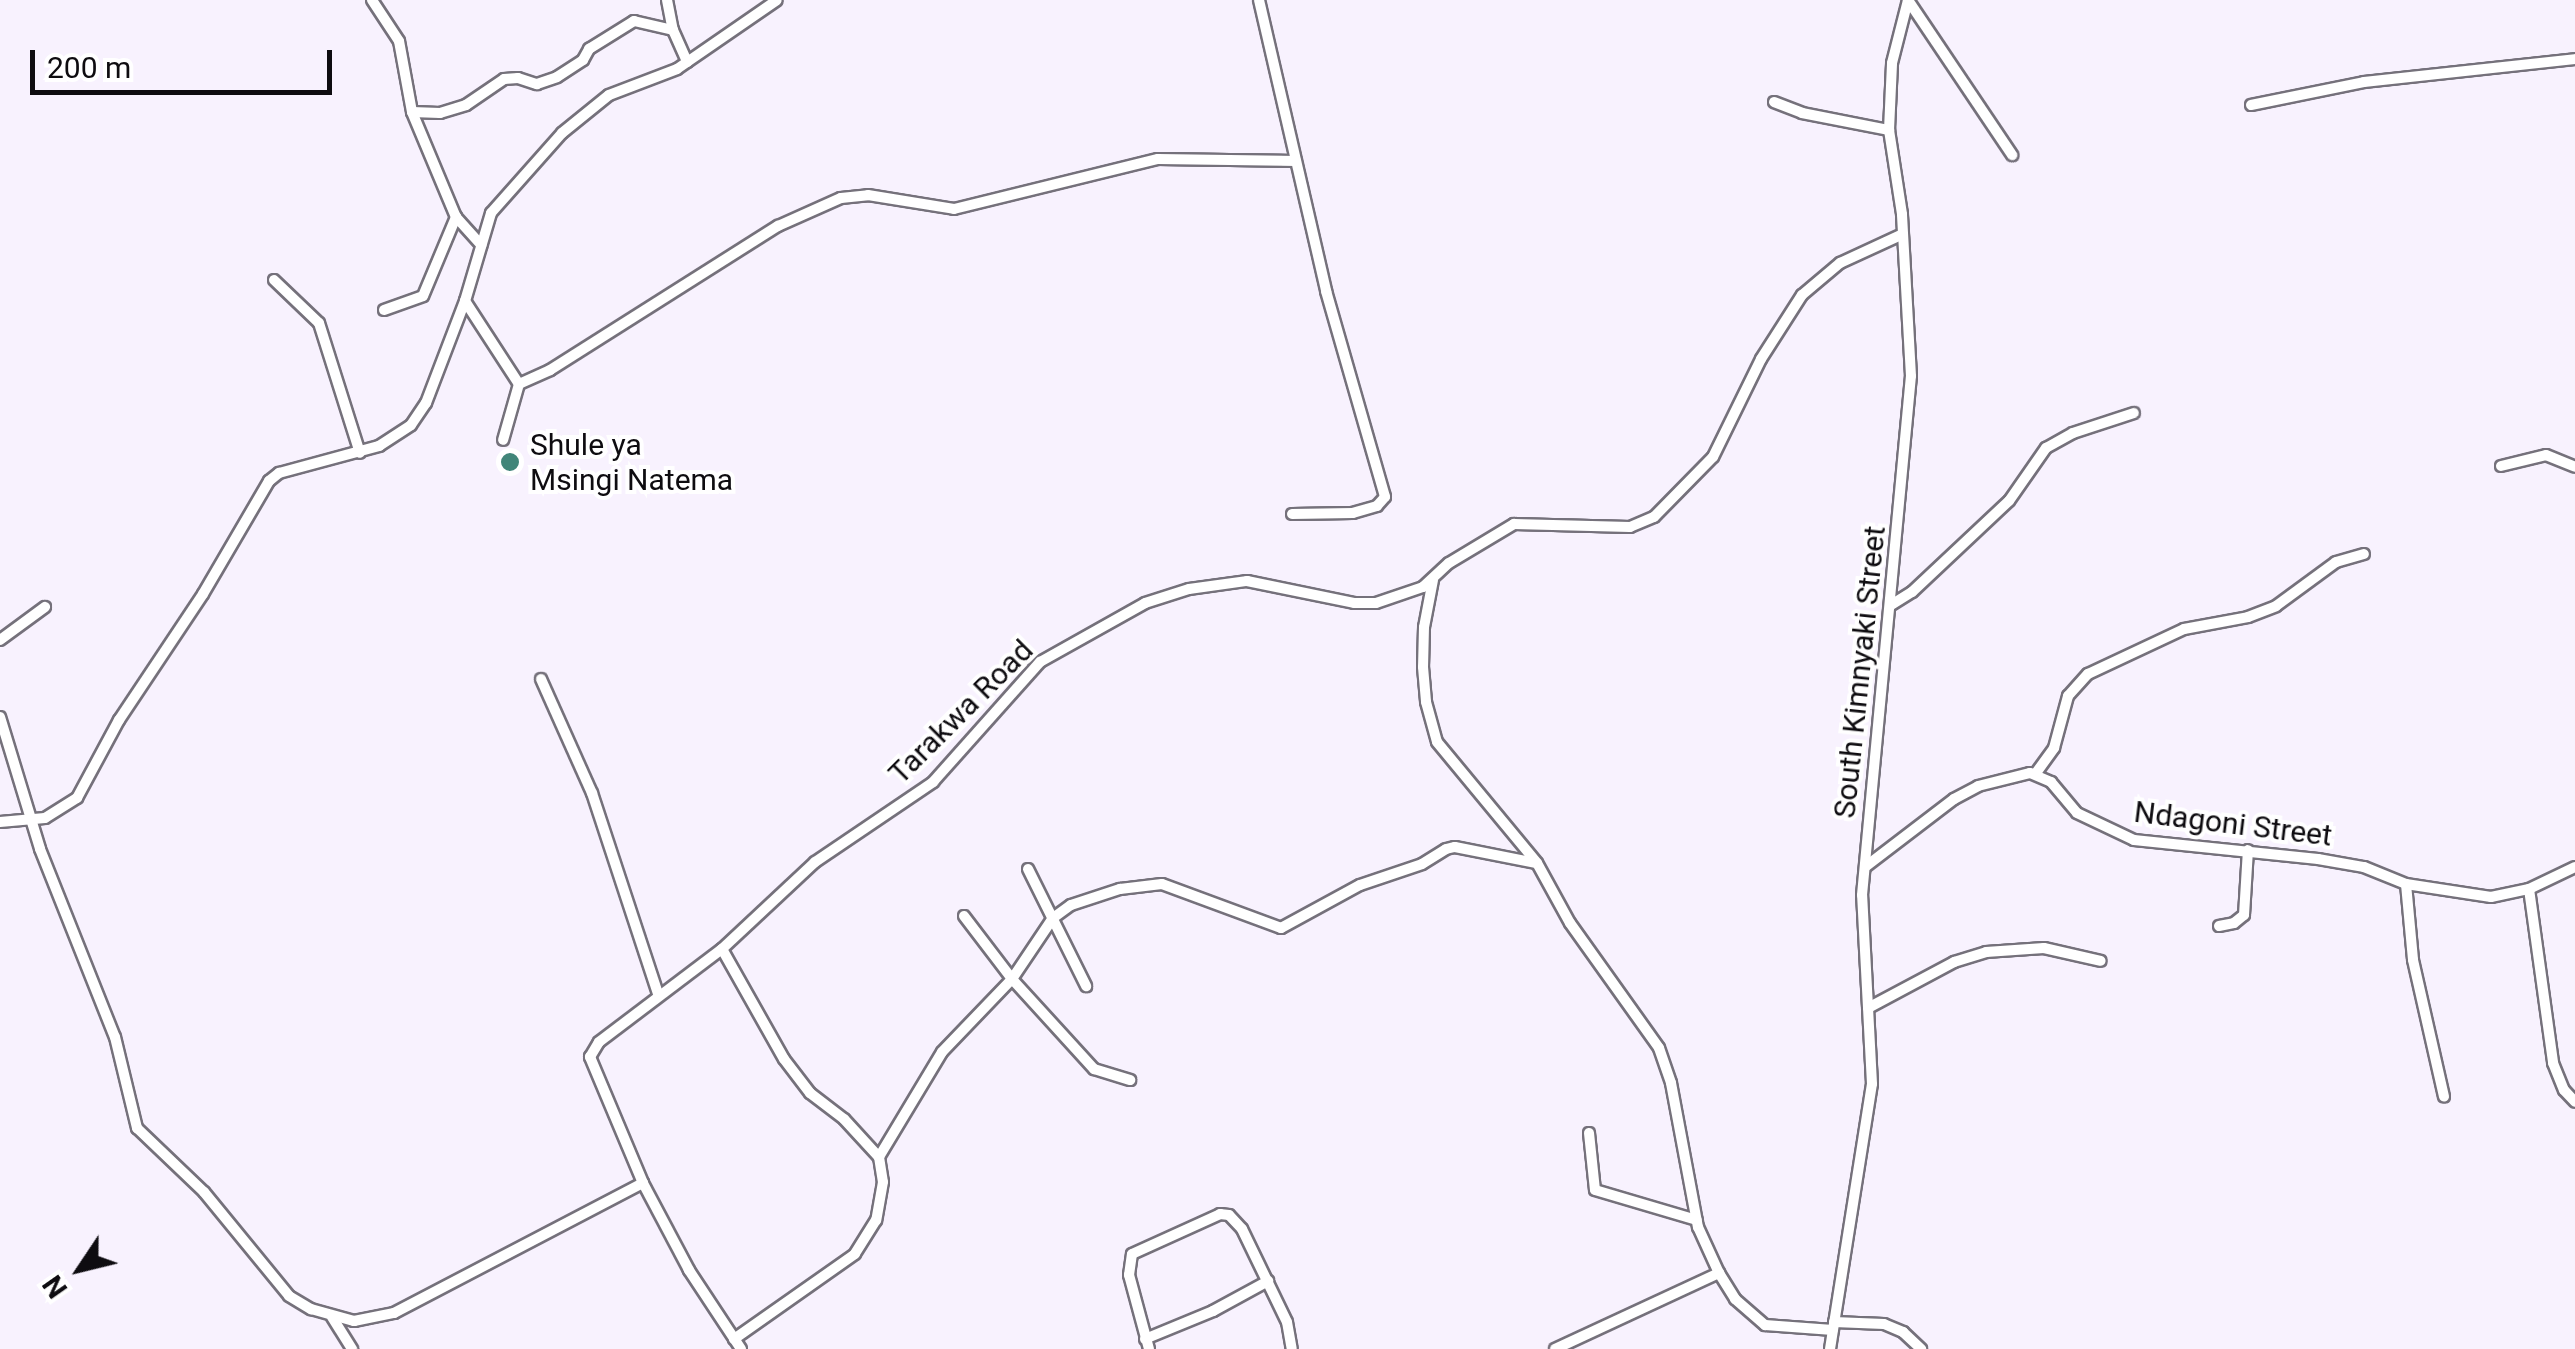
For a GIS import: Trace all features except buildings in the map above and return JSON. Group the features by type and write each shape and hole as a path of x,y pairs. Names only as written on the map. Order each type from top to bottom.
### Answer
{"street":[{"path":"372,0 399,40 412,112 456,217 481,245"},
{"path":"667,0 672,30 688,62"},
{"path":"0,822 61,812 86,786 119,720 203,594 269,481 279,473 360,453 411,425 426,403 466,301 492,212 562,132 609,96 657,79 688,62 777,0"},
{"path":"1259,0 1326,291 1385,497 1378,506 1354,512 1292,514"},
{"path":"1908,0 2012,156"},
{"name":"South Kimnyaki Street","path":"1830,1349 1870,1115 1862,924 1864,868 1911,376 1903,234 1889,130 1892,63 1908,0"},
{"path":"412,112 440,113 466,105 504,79 518,78 536,84 557,77 634,21 672,30"},
{"path":"2251,105 2364,82 2575,59"},
{"path":"1774,102 1802,113 1889,130"},
{"path":"519,384 550,370 778,226 840,198 868,194 954,208 1158,159 1296,161"},
{"path":"384,310 422,296 456,217"},
{"name":"Tarakwa Road","path":"738,1344 689,1270 644,1184 590,1057 600,1042 658,994 722,949 815,862 933,782 1040,662 1145,603 1218,583 1246,581 1354,603 1376,603 1410,593 1433,580 1458,557 1514,524 1630,527 1654,517 1712,457 1761,360 1802,295 1840,263 1903,234"},
{"path":"274,280 319,323 360,453"},
{"path":"466,301 519,384 503,440"},
{"path":"1892,605 1912,592 1952,549 2009,501 2046,448 2073,433 2134,413"},
{"path":"2501,466 2546,455 2575,467"},
{"path":"1864,868 1954,799 1978,786 2036,774 2054,748 2068,696 2088,674 2184,629 2276,606 2336,562 2364,554"},
{"path":"1433,580 1424,627 1424,668 1426,702 1437,742 1537,864 1570,923 1666,1063 1697,1220 1719,1274 1735,1299 1766,1325 1884,1324 1903,1332 1920,1349"},
{"path":"0,640 45,606"},
{"path":"542,679 592,793 658,994"},
{"path":"0,717 31,818 115,1037 137,1128 198,1185 289,1296 332,1317 354,1321 394,1313 644,1184"},
{"name":"Ndagoni Street","path":"2036,774 2051,782 2077,813 2107,831 2134,840 2248,850 2276,858 2364,867 2406,884 2491,897 2528,889 2575,868"},
{"path":"879,1157 942,1052 1012,980 1054,918 1096,895 1162,884 1281,928 1360,885 1422,864 1446,849 1455,847 1537,864"},
{"path":"2218,926 2234,923 2244,915 2248,850"},
{"path":"1028,869 1086,986"},
{"path":"2406,884 2413,960 2444,1097"},
{"path":"2528,889 2554,1063 2564,1090 2575,1102"},
{"path":"964,916 1012,980 1094,1069 1130,1080"},
{"path":"1868,1008 1966,956 2044,948 2101,961"},
{"path":"722,949 799,1081 879,1157 883,1182 876,1220 854,1254 738,1344"},
{"path":"1589,1134 1596,1190 1697,1220"},
{"path":"1268,1281 1147,1344 1128,1261 1137,1250 1206,1218 1230,1215 1242,1229 1268,1281 1287,1322 1292,1349"},
{"path":"1555,1349 1719,1274"},
{"path":"332,1317 352,1349"}],"place":[{"name":"Shule ya Msingi Natema","path":"510,462"}]}
